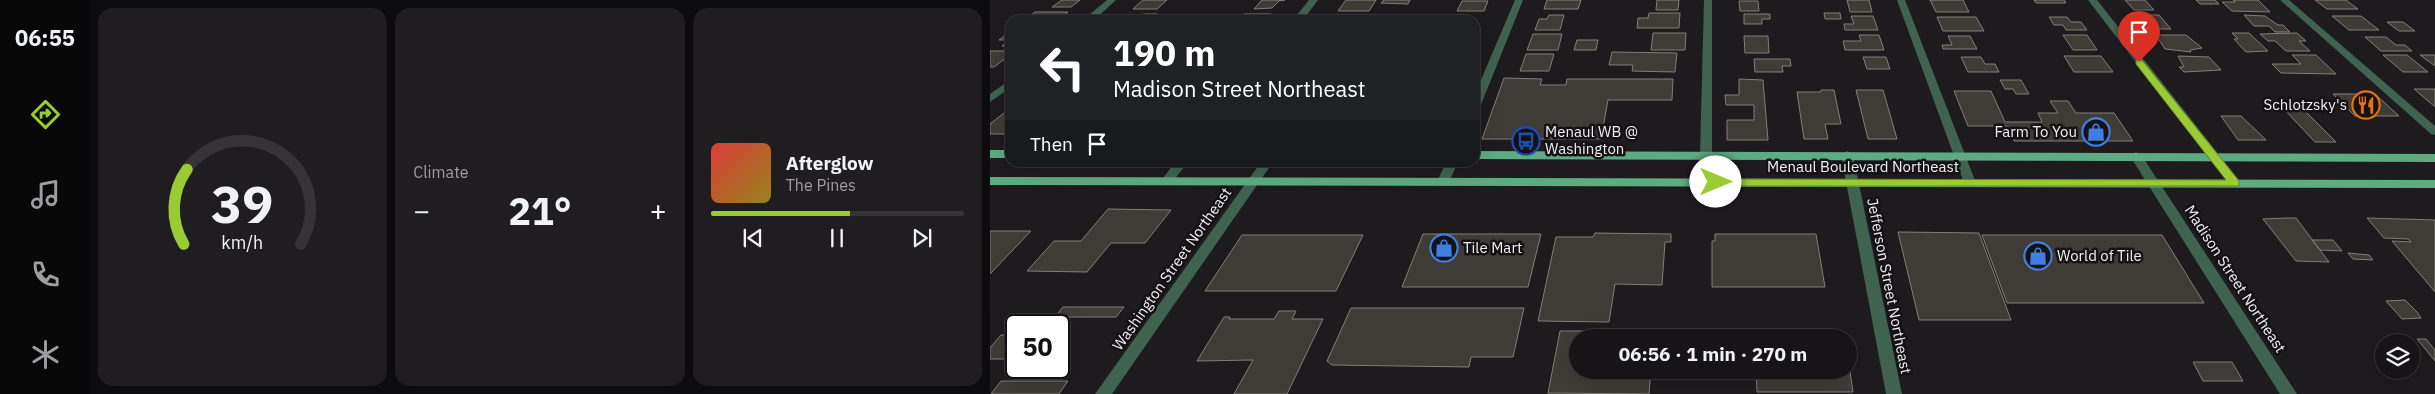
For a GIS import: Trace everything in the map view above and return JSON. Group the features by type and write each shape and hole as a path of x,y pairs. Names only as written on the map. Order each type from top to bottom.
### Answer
{"main road":[{"path":"990,154 1005,154"},
{"name":"Menaul Boulevard Northeast","path":"1480,155 2435,158"},
{"name":"Menaul Boulevard Northeast","path":"990,181 1254,180 2435,184"}],"street":[{"path":"1094,15 1112,0"},
{"path":"1302,15 1314,0"},
{"path":"1480,95 1518,0"},
{"path":"1699,182 1706,155 1708,0"},
{"path":"1901,0 1970,183"},
{"path":"2092,0 2235,183"},
{"path":"2284,0 2435,132"},
{"path":"990,99 1005,87"},
{"name":"Jefferson Street Northeast","path":"1847,155 1894,394"},
{"name":"Madison Street Northeast","path":"2136,156 2289,394"},
{"path":"1167,181 1178,167"},
{"name":"Washington Street Northeast","path":"1103,394 1263,167"},
{"path":"1443,182 1450,167"}],"building":[{"path":"1062,0 1080,0 1071,7 1052,7"},
{"path":"1143,0 1167,0 1157,9 1133,9"},
{"path":"1262,0 1285,0 1279,1 1272,8 1254,9"},
{"path":"1346,0 1376,0 1369,11 1338,11"},
{"path":"1384,0 1410,0 1408,4 1381,3"},
{"path":"1547,0 1581,0 1578,9 1544,9"},
{"path":"1657,0 1679,0 1678,10 1656,10"},
{"path":"1847,0 1869,0 1872,12 1850,12"},
{"path":"1930,0 1963,0 1969,12 1936,12"},
{"path":"2034,0 2064,0 2066,3 2036,3"},
{"path":"2125,0 2145,0 2154,10 2134,10"},
{"path":"2196,0 2215,0 2219,4 2200,4"},
{"path":"2233,0 2258,0 2270,12 2232,11 2222,2 2235,2"},
{"path":"2315,0 2346,0 2358,9 2327,9"},
{"path":"1462,1 1488,1 1484,11 1457,11"},
{"path":"1739,1 1758,1 1759,11 1740,11"},
{"path":"1035,12 1068,12 1064,15 1031,15"},
{"path":"1649,13 1680,13 1679,28 1637,28 1638,18 1648,18"},
{"path":"1824,13 1840,13 1841,19 1825,19"},
{"path":"1146,14 1157,14 1156,15 1136,15"},
{"path":"1244,14 1271,14 1270,15"},
{"path":"1744,14 1770,14 1770,19 1762,19 1762,24 1744,24"},
{"path":"1549,15 1564,15 1560,30 1535,30 1539,19 1547,19"},
{"path":"2136,15 2159,15 2171,29 2147,29"},
{"path":"2244,15 2265,16 2278,25 2283,25 2290,32 2275,32 2269,26 2254,26"},
{"path":"1851,16 1873,16 1878,30 1845,30 1844,24 1854,24"},
{"path":"2332,16 2361,16 2379,30 2349,30"},
{"path":"1937,17 1976,17 1984,31 1943,31"},
{"path":"2049,17 2067,17 2071,22 2081,22 2087,30 2066,30 2063,25 2054,25"},
{"path":"2387,22 2403,22 2415,31 2399,31"},
{"path":"1653,33 1686,33 1685,50 1651,50"},
{"path":"2232,33 2249,33 2268,51 2246,52 2234,39 2238,39"},
{"path":"2297,33 2306,41 2299,41 2310,51 2286,51 2275,41 2268,41 2260,34"},
{"path":"1533,34 1562,34 1558,50 1527,50"},
{"path":"1859,35 1879,35 1884,50 1845,50 1843,41 1861,41"},
{"path":"2063,35 2087,35 2097,50 2073,50"},
{"path":"2156,35 2186,35 2202,48 2190,50 2191,52 2165,49"},
{"path":"1744,36 1768,36 1769,53 1745,53"},
{"path":"1948,36 1970,36 1977,49 1943,49 1942,45 1952,45"},
{"path":"2365,37 2386,37 2396,45 2405,45 2412,51 2381,51"},
{"path":"1577,40 1598,40 1596,50 1574,50"},
{"path":"990,51 1005,51 1005,59 994,67 990,67"},
{"path":"1612,52 1677,53 1675,72 1632,71 1633,65 1609,65"},
{"path":"1526,54 1554,54 1549,71 1520,71"},
{"path":"2292,55 2316,55 2336,74 2281,73 2272,64 2301,64"},
{"path":"2383,55 2407,55 2428,72 2403,72"},
{"path":"2420,55 2435,55 2435,66"},
{"path":"2064,56 2101,56 2113,72 2074,72"},
{"path":"2178,56 2209,57 2221,70 2184,72 2179,67 2184,67"},
{"path":"1863,57 1886,57 1890,69 1867,69"},
{"path":"1961,57 1981,57 1985,64 1995,64 1999,72 1968,72"},
{"path":"1754,59 1790,59 1791,66 1782,66 1783,72 1755,72"},
{"path":"1504,78 1542,79 1540,85 1566,85 1567,79 1673,79 1672,100 1608,100 1601,139 1482,139"},
{"path":"1739,79 1763,80 1768,140 1727,140 1727,120 1754,120 1754,105 1726,105 1725,95 1739,95"},
{"path":"2000,80 2021,80 2029,94 2016,94 2013,89 2005,89"},
{"path":"2414,89 2435,89 2435,106 2434,106"},
{"path":"1821,90 1834,90 1841,124 1825,124 1828,139 1804,139 1797,92 1821,92"},
{"path":"1856,90 1883,90 1897,139 1868,139"},
{"path":"1954,91 1991,91 2005,122 2042,122 2038,113 2058,113 2050,101 2068,101 2076,113 2114,113 2133,141 2014,141 2007,126 1968,126"},
{"name":"Schlotzsky's","path":"2333,94 2375,94 2399,116 2355,116"},
{"path":"2283,108 2302,108 2336,142 2315,142"},
{"path":"1005,112 1005,134 990,134 990,124"},
{"path":"2221,116 2241,116 2266,140 2238,140"},
{"path":"1108,209 1171,210 1145,243 1111,243 1087,272 1027,271 1054,241 1081,241"},
{"path":"2296,218 2329,262 2296,261 2263,219"},
{"path":"2367,218 2435,220 2435,292 2392,241 2411,242 2408,239 2384,238"},
{"path":"990,231 1031,231 990,274"},
{"path":"1898,232 1979,233 2011,320 1919,320"},
{"path":"1595,233 1671,234 1671,242 1665,242 1662,285 1615,284 1609,322 1538,321 1556,237 1593,237"},
{"path":"1423,234 1541,234 1528,287 1402,287"},
{"path":"1715,234 1816,234 1825,287 1712,287 1712,241 1715,241"},
{"path":"1242,235 1363,235 1336,291 1205,291"},
{"path":"1982,235 2162,235 2204,303 2007,303"},
{"path":"2312,240 2333,240 2342,251 2320,250"},
{"path":"2348,253 2369,255 2373,260 2353,259"},
{"path":"2405,300 2421,318 2402,319 2386,301"},
{"path":"1063,307 1124,307 1116,317 1070,317 1070,314 1057,314"},
{"path":"1351,308 1524,308 1513,357 1471,357 1469,367 1332,365 1327,361"},
{"path":"1279,311 1296,311 1292,319 1323,319 1287,394 1234,394 1253,360 1197,361 1224,317 1230,317 1229,319 1274,319"},
{"path":"1560,331 1569,331 1569,379 1650,379 1649,394 1548,393"},
{"path":"1001,335 1005,335 1005,359 990,359 990,348"},
{"path":"2420,339 2426,339 2435,350 2435,361 2420,343"},
{"path":"2193,362 2232,362 2243,381 2203,381"},
{"path":"1756,379 1851,379 1853,392 1757,392"},
{"path":"1001,381 1068,381 1059,394 991,394"}],"place":[{"name":"Schlotzsky's","path":"2366,105"},
{"name":"Farm To You","path":"2096,132"},
{"name":"Menaul WB @ Washington","path":"1526,141"},
{"name":"Tile Mart","path":"1444,248"},
{"name":"World of Tile","path":"2038,256"}],"route":[{"path":"1716,182 2235,183 2139,62"}]}
